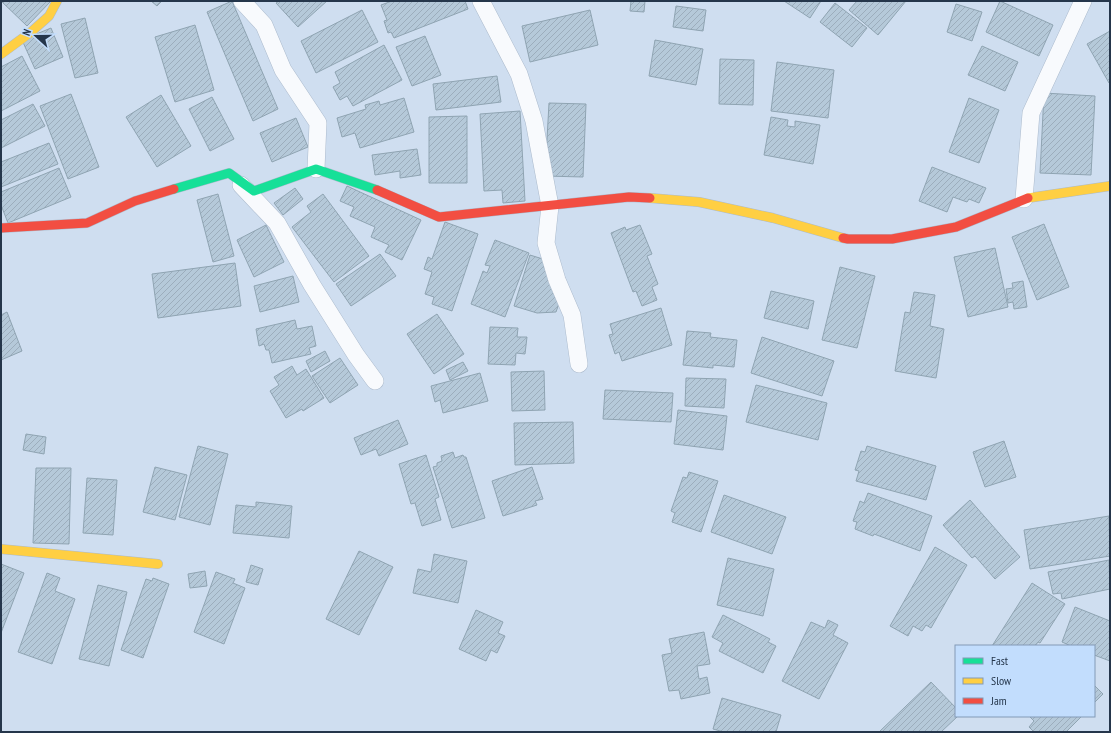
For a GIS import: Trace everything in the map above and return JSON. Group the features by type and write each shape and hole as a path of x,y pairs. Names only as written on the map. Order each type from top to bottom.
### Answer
{"street":[{"path":"1,54 31,32 49,16 57,1"},
{"path":"242,1 264,25 283,70 318,123 316,169"},
{"path":"481,1 519,74 534,121 550,206 546,243 558,280 572,315 580,364"},
{"path":"1024,199 1031,113 1083,1"},
{"path":"229,173 254,191 316,169 371,188 439,217 629,197 699,202 773,218 848,239 892,239 956,227 1024,199 1110,186"},
{"path":"1,228 87,223 135,201 229,173"},
{"path":"229,173 278,223 312,285 356,355 375,381"},
{"path":"1,549 158,564"}],"building":[{"path":"1,1 51,1 27,26"},
{"path":"151,1 162,1 157,6"},
{"path":"232,1 278,109 253,121 207,12"},
{"path":"279,1 327,1 298,27 276,3"},
{"path":"392,1 465,1 468,9 394,38 391,32 388,33 384,21 387,20 381,5"},
{"path":"631,1 645,1 644,12 630,11"},
{"path":"784,1 821,1 810,18"},
{"path":"857,1 906,1 878,35 849,10"},
{"path":"1000,1 1053,25 1039,56 986,32"},
{"path":"835,3 867,28 852,47 820,22"},
{"path":"956,4 982,12 972,41 947,32"},
{"path":"676,6 706,10 703,31 673,27"},
{"path":"362,10 378,42 316,73 301,41"},
{"path":"590,10 598,45 530,62 522,26"},
{"path":"85,18 98,73 75,78 61,24"},
{"path":"195,25 214,90 175,102 155,37"},
{"path":"51,28 63,57 35,69 22,40"},
{"path":"1110,31 1110,82 1109,83 1087,44"},
{"path":"425,36 441,75 412,86 396,47"},
{"path":"655,40 703,49 696,85 649,76"},
{"path":"384,45 402,80 353,106 347,96 340,100 333,87 340,83 335,72"},
{"path":"982,46 1018,62 1005,91 968,75"},
{"path":"22,56 40,91 1,111 1,67"},
{"path":"720,59 754,60 753,105 719,104"},
{"path":"777,62 834,70 828,118 771,111"},
{"path":"497,76 501,102 436,110 433,84"},
{"path":"1044,93 1095,96 1091,175 1040,173"},
{"path":"71,94 99,167 68,179 40,106"},
{"path":"161,95 191,146 157,167 126,117"},
{"path":"212,97 234,139 210,151 189,109"},
{"path":"404,98 414,132 360,148 355,133 342,137 337,118 366,109 365,105 379,101 380,105"},
{"path":"969,98 999,110 979,163 949,152"},
{"path":"549,103 586,104 583,177 545,176"},
{"path":"33,104 45,126 1,148 1,120"},
{"path":"520,111 525,201 503,203 502,190 484,191 480,114"},
{"path":"467,116 467,183 429,183 429,117"},
{"path":"771,117 788,120 787,126 795,127 795,121 820,125 813,164 764,155"},
{"path":"296,118 308,147 272,162 260,133"},
{"path":"49,143 58,164 1,187 1,162"},
{"path":"417,149 421,175 400,178 400,171 375,175 372,155"},
{"path":"932,167 986,188 979,203 969,199 967,202 953,197 947,212 919,201"},
{"path":"59,168 71,197 8,223 1,205 1,192"},
{"path":"347,186 421,220 402,260 385,252 389,245 371,237 375,227 350,216 354,207 340,201"},
{"path":"295,188 303,199 283,215 274,203"},
{"path":"218,194 234,256 213,262 197,200"},
{"path":"323,194 369,256 334,282 292,227 311,212 307,206"},
{"path":"445,222 478,234 452,311 432,304 434,297 425,294 432,272 424,269 428,257 432,259"},
{"path":"1044,224 1069,287 1037,300 1012,237"},
{"path":"266,225 284,262 254,277 237,240"},
{"path":"640,225 652,254 647,256 658,284 652,287 657,300 642,306 636,291 633,292 611,233 625,227 626,230"},
{"path":"495,240 529,253 505,317 471,304 483,271 487,273 490,266 485,265"},
{"path":"995,248 1008,307 968,317 954,257"},
{"path":"380,254 396,276 351,306 336,284"},
{"path":"530,255 546,260 544,268 554,276 562,295 556,312 537,313 514,306"},
{"path":"235,263 241,306 158,318 152,274"},
{"path":"840,267 875,276 857,348 822,340"},
{"path":"293,276 299,302 260,312 254,286"},
{"path":"1023,281 1027,307 1014,309 1013,302 1008,303 1006,289 1013,288 1012,283"},
{"path":"771,291 814,301 808,329 764,318"},
{"path":"914,292 935,295 930,326 944,329 936,378 895,371 905,312 910,313"},
{"path":"661,308 672,345 622,361 619,352 615,354 609,335 613,334 610,324"},
{"path":"7,312 22,351 1,360 1,315"},
{"path":"437,314 464,354 434,374 407,334"},
{"path":"295,320 297,329 312,326 316,346 309,348 311,354 272,363 269,350 266,350 264,344 259,346 256,329"},
{"path":"490,327 518,328 517,337 527,337 525,354 516,353 515,365 488,364"},
{"path":"687,331 711,333 710,337 737,340 734,367 713,365 713,368 683,365"},
{"path":"762,337 834,361 822,396 751,373"},
{"path":"325,351 330,361 311,372 306,361"},
{"path":"340,358 358,385 330,403 312,376"},
{"path":"463,362 468,371 450,380 446,370"},
{"path":"292,366 297,375 306,369 324,398 303,411 302,409 286,418 270,391 279,385 274,377"},
{"path":"544,371 545,410 512,411 511,372"},
{"path":"480,373 488,401 443,413 440,400 435,402 431,386"},
{"path":"686,378 726,379 724,408 685,406"},
{"path":"756,385 827,403 818,440 746,422"},
{"path":"605,390 673,393 671,422 603,419"},
{"path":"678,410 727,416 723,450 674,444"},
{"path":"398,420 408,444 379,456 376,449 361,455 354,438"},
{"path":"573,422 574,463 515,465 514,423"},
{"path":"26,434 46,437 44,454 23,450"},
{"path":"1004,441 1016,477 985,487 973,452"},
{"path":"198,446 228,454 210,525 179,517"},
{"path":"867,446 936,466 926,500 856,481 859,471 855,470 861,451 865,452"},
{"path":"453,452 455,458 463,455 466,457 485,518 452,528 433,467 437,466 437,463 442,461 441,456"},
{"path":"426,455 439,497 435,499 441,520 422,526 415,503 411,504 399,464"},
{"path":"155,467 187,475 175,520 143,512"},
{"path":"532,467 543,499 535,501 537,505 503,516 492,481"},
{"path":"36,468 71,468 69,544 33,543"},
{"path":"689,472 718,481 701,532 672,522 675,513 671,511 683,477 687,478"},
{"path":"87,478 117,480 113,535 83,533"},
{"path":"868,493 932,516 920,551 874,534 873,536 855,529 857,522 853,521 860,501 864,503"},
{"path":"724,495 786,517 772,554 711,532"},
{"path":"970,500 1020,557 995,579 975,556 972,558 943,525"},
{"path":"256,502 292,506 289,538 233,533 236,505 256,507"},
{"path":"1109,516 1110,556 1030,569 1024,530"},
{"path":"935,547 967,565 931,628 926,625 922,631 913,626 908,636 890,626"},
{"path":"359,551 393,567 359,635 326,619"},
{"path":"434,554 467,561 458,603 413,593 418,569 431,572"},
{"path":"728,558 774,569 763,616 717,605"},
{"path":"1109,560 1110,589 1062,599 1061,593 1053,594 1048,572"},
{"path":"1,564 24,573 1,633"},
{"path":"251,565 263,569 258,585 246,582"},
{"path":"205,571 207,586 190,588 188,574"},
{"path":"216,572 235,579 233,583 245,588 224,644 194,632"},
{"path":"47,573 60,578 55,591 75,599 52,664 18,652"},
{"path":"153,578 169,584 143,658 121,650 146,579 152,581"},
{"path":"1032,583 1065,604 1040,643 1038,642 1036,645 993,645"},
{"path":"98,585 127,592 109,666 79,659"},
{"path":"1075,607 1110,621 1110,661 1095,655 1095,645 1069,645 1062,642"},
{"path":"476,610 503,622 498,633 505,636 497,653 491,650 486,661 459,649"},
{"path":"723,615 770,639 768,642 776,646 763,673 719,651 723,643 712,637"},
{"path":"828,620 838,625 833,635 848,643 819,699 782,681 811,622 825,628"},
{"path":"704,632 710,664 697,666 699,679 707,677 710,693 681,699 679,690 669,691 662,655 672,653 669,639"},
{"path":"931,682 955,707 955,717 957,717 941,732 879,732"},
{"path":"1095,686 1103,694 1095,702"},
{"path":"722,698 781,715 776,732 724,732 713,729"},
{"path":"1030,717 1081,717 1066,732 1034,732 1029,727 1034,721"}],"traffic: fast":[{"path":"174,189 229,173 254,191 316,169 377,190"}],"traffic: slow":[{"path":"1,54 31,32 49,16 57,1"},
{"path":"1028,198 1110,186"},
{"path":"650,198 699,202 773,218 843,238"},
{"path":"1,549 158,564"}],"traffic: jam":[{"path":"1,228 87,223 135,201 174,189"},
{"path":"377,190 439,217 629,197 650,198"},
{"path":"843,238 892,239 956,227 1028,198"}]}
